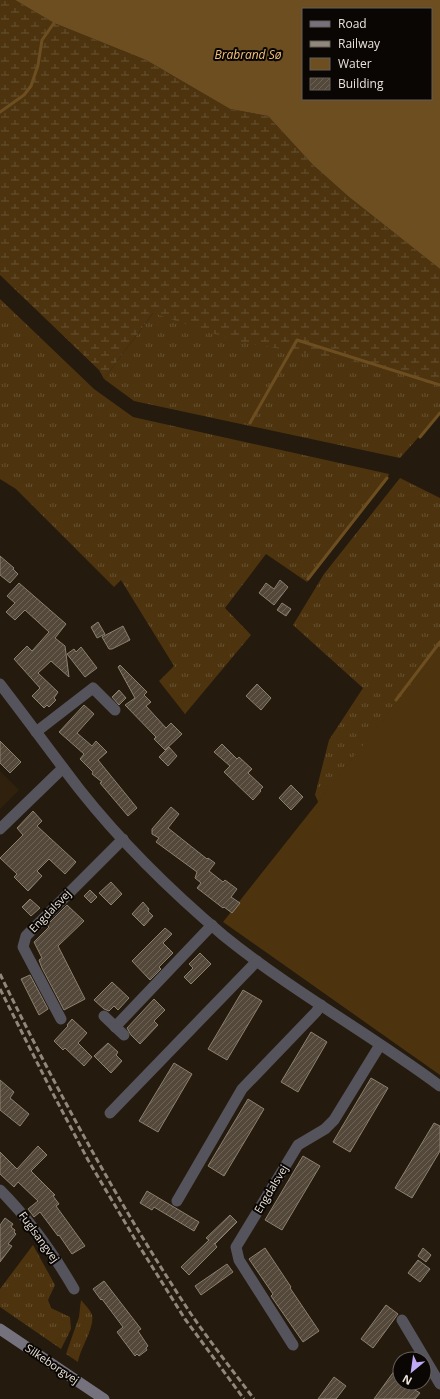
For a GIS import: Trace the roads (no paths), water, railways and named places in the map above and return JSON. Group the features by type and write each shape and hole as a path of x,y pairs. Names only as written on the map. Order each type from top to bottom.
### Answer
{"main road":[{"name":"Silkeborgvej","path":"0,1329 104,1399"}],"street":[{"path":"0,684 81,791 122,839 161,879 212,925 257,961 440,1086"},
{"path":"36,732 93,688 115,710"},
{"path":"0,829 63,768"},
{"name":"Engdalsvej","path":"61,1019 23,947 26,936 122,839"},
{"path":"115,1027 212,925"},
{"path":"110,1113 257,961"},
{"path":"177,1202 242,1090 321,1005"},
{"path":"104,1016 124,1035"},
{"name":"Engdalsvej","path":"293,1345 239,1260 236,1247 298,1145 325,1129 334,1120 380,1045"},
{"name":"Fuglsangvej","path":"0,1190 18,1208 62,1269 74,1289"},
{"path":"402,1320 440,1384"}],"water":[{"name":"Brabrand Sø","path":"15,0 440,0 440,269 349,197 312,164 268,116 230,109 146,60 54,23"}],"waterway":[{"path":"0,112 24,95 31,86 38,65 42,40 54,23"},
{"path":"250,423 297,340 440,385"},
{"path":"420,437 440,413"},
{"path":"308,579 387,478"},
{"path":"396,700 440,642"}],"railway":[{"path":"0,974 66,1104 164,1273 191,1314 254,1399"},
{"path":"0,989 88,1160 136,1241 185,1319 244,1399"}]}
